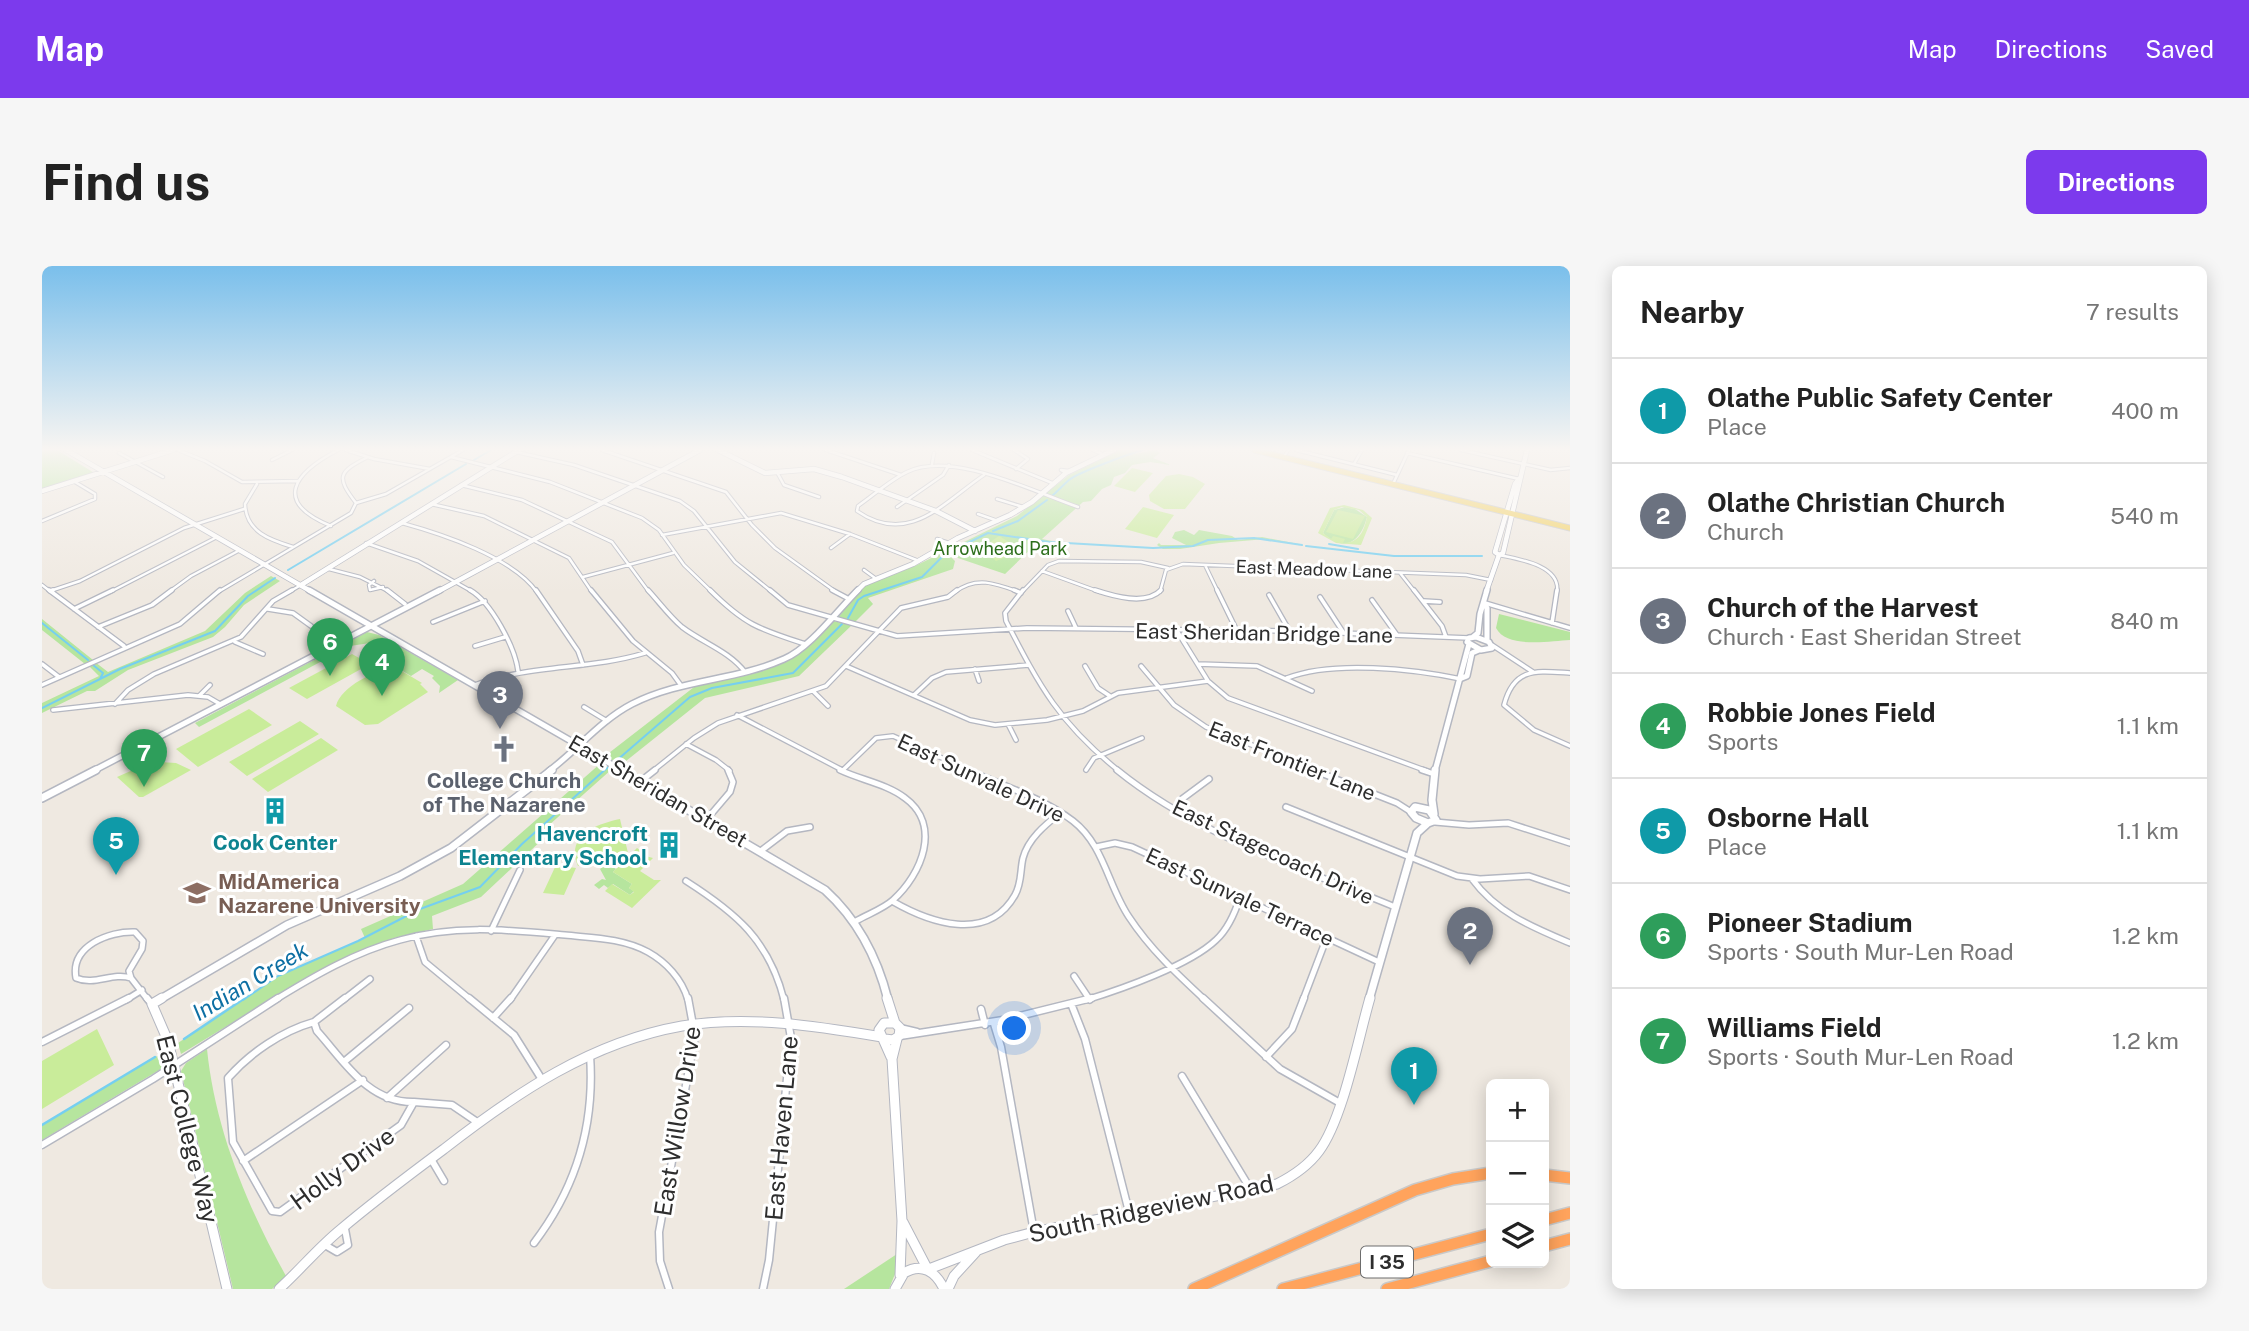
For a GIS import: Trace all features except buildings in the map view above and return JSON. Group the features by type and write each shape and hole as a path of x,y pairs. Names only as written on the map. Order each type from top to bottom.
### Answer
{"highway":[{"path":"1194,1289 1415,1191 1486,1173"},
{"path":"1549,1176 1570,1178"},
{"path":"1549,1219 1570,1213"},
{"name":"I 35","path":"1283,1289 1486,1235"},
{"path":"1549,1245 1570,1239"},
{"name":"I 35","path":"1387,1289 1486,1262"}],"main road":[{"path":"1452,498 1570,527"}],"street":[{"path":"42,521 95,498"},
{"name":"East Sheridan Street","path":"149,498 762,850 823,888 856,921 875,956 888,1006 898,1031"},
{"path":"246,498 246,518 256,531 294,547"},
{"path":"294,498 298,508 314,520 331,526"},
{"path":"352,498 356,503"},
{"path":"42,685 184,622 228,584 331,526 351,513 356,503 374,498"},
{"path":"115,704 132,687 155,674 234,642 249,631 278,597 329,569 439,498"},
{"path":"516,498 612,542 680,625 705,643 734,658 745,672"},
{"path":"591,498 642,518 662,535 674,553 711,594 747,623 764,632 805,644"},
{"path":"370,625 405,604 610,498"},
{"name":"East Sheridan Bridge Lane","path":"668,498 685,504 697,514 734,562 785,603 832,618 911,637 1010,628 1076,628 1290,631 1469,640"},
{"path":"730,498 746,518 788,559 826,587 849,599"},
{"path":"869,498 858,506 858,513 898,526 911,524 954,498"},
{"path":"898,498 936,511 975,531"},
{"path":"897,506 912,498"},
{"path":"152,1004 287,925 433,859 468,837 581,746 607,721 645,697 680,684 745,672 786,659 805,644 864,584 919,561 948,543 998,521 1036,498"},
{"path":"1048,498 1077,507"},
{"path":"1513,498 1495,551 1499,555 1538,566 1556,579 1558,584 1552,623"},
{"path":"997,499 1023,507"},
{"path":"431,503 484,516 569,558 598,600 645,653 672,673 680,684"},
{"path":"50,591 92,576 146,546 195,524 244,509"},
{"path":"662,535 769,513 786,513 919,561"},
{"path":"978,514 998,521"},
{"path":"802,526 809,521"},
{"path":"402,523 452,537 532,583 578,651 583,665"},
{"path":"831,548 850,534"},
{"path":"74,609 123,587 170,559 217,537"},
{"path":"937,539 948,543"},
{"path":"366,543 418,561 485,601 516,655 518,671"},
{"path":"98,627 148,607 191,576 240,550"},
{"path":"583,577 674,553"},
{"path":"1433,818 1430,795 1434,774 1462,679 1460,674 1469,640 1479,634 1478,614 1485,604 1499,555"},
{"name":"East Meadow Lane","path":"1042,571 1053,562 1066,560 1141,562 1168,568 1183,564 1466,575 1491,580"},
{"path":"1205,565 1237,631"},
{"path":"1157,595 1162,588 1162,573 1168,568"},
{"path":"329,569 374,581 405,604"},
{"path":"864,570 875,578"},
{"path":"1010,628 1005,617 1006,610 1042,571 1130,599 1157,595 1166,598"},
{"path":"1401,573 1449,637"},
{"path":"374,581 369,585 370,590 384,587"},
{"path":"641,781 705,730 737,715 814,692 829,683 901,608 948,597 972,582 989,582 1021,593"},
{"path":"42,585 125,647"},
{"path":"42,799 440,587"},
{"path":"1269,594 1290,631"},
{"path":"1320,597 1343,633"},
{"path":"1372,600 1398,636"},
{"path":"433,622 485,601"},
{"path":"1422,601 1440,602"},
{"path":"1485,604 1570,628"},
{"path":"1485,604 1487,648"},
{"path":"267,609 293,613 311,625"},
{"path":"1068,611 1076,628"},
{"name":"East Stagecoach Drive","path":"1010,628 1028,665 1061,717 1100,755 1140,786 1177,809 1231,836 1396,908"},
{"path":"1177,631 1208,681 1236,702 1434,774"},
{"path":"475,646 505,636"},
{"path":"1469,640 1487,640"},
{"path":"1469,640 1534,672"},
{"path":"234,642 263,654"},
{"path":"1287,678 1301,671 1313,670 1423,671 1462,679 1467,676 1472,653 1487,648"},
{"path":"475,685 495,676 518,671 623,661 645,653"},
{"path":"42,663 59,677"},
{"path":"1198,664 1257,666 1312,691"},
{"path":"914,695 941,673 1028,665"},
{"path":"846,666 979,723 1008,724 1061,717 1083,711 1111,696 1208,681"},
{"path":"1085,666 1098,688 1111,696"},
{"name":"East Frontier Lane","path":"1141,666 1183,713 1218,733 1415,811"},
{"path":"975,669 979,681"},
{"path":"1570,673 1534,672 1513,680 1504,705 1515,720 1570,746"},
{"path":"200,695 210,685"},
{"path":"814,692 828,706"},
{"path":"53,710 200,695 220,704"},
{"path":"584,707 607,721"},
{"path":"737,715 842,771 899,793 918,810 926,825 927,844 919,865 891,901 856,921"},
{"path":"1008,724 1016,740"},
{"name":"East Sunvale Drive","path":"842,771 876,738 893,736 1060,813 1081,828 1096,847 1128,916 1170,967 1266,1057 1294,1079 1340,1103"},
{"path":"1086,771 1090,761 1100,755 1142,738"},
{"path":"686,744 725,766 733,780 729,797 707,819"},
{"path":"1177,809 1184,797 1203,786 1209,779"},
{"path":"1417,833 1415,811 1430,795"},
{"path":"1286,807 1457,876 1528,876 1570,890"},
{"path":"1415,811 1450,822 1513,824 1570,844"},
{"path":"1415,811 1433,818"},
{"path":"891,901 922,919 946,925 971,924 992,917 1014,898 1030,841 1060,813"},
{"path":"1417,833 1433,818"},
{"path":"762,850 788,831 810,827"},
{"name":"South Ridgeview Road","path":"900,1275 911,1267 928,1269 1004,1240 1034,1232 1251,1191 1277,1184 1307,1166 1328,1140 1417,833"},
{"name":"East Sunvale Terrace","path":"1096,847 1115,844 1132,847 1380,962"},
{"path":"491,931 520,870"},
{"path":"1471,878 1482,895 1500,911 1570,943"},
{"name":"East Haven Lane","path":"686,881 726,907 758,939 779,978 789,1025 791,1038 769,1261 762,1289"},
{"path":"862,1033 882,1025 898,1031 918,1032 994,1024 1090,1000 1170,967 1213,943 1228,926 1240,897"},
{"name":"East Willow Drive","path":"42,1145 174,1066 314,977 373,950 416,936 447,931 491,931 619,940 658,958 677,975 692,1006 695,1024 659,1231 660,1261 668,1289"},
{"path":"135,932 143,941 142,949 129,971 131,978 118,975 89,983 76,978 74,968 81,954 95,942 115,933 135,932"},
{"path":"493,1018 515,994 555,935"},
{"path":"416,936 425,962 523,1046 541,1078"},
{"path":"1266,1057 1292,1029 1327,937"},
{"path":"1074,976 1090,1000"},
{"name":"East College Way","path":"131,978 152,1004 165,1030 227,1289"},
{"name":"Holly Drive","path":"370,979 314,1022 293,1028 240,1063 228,1079 230,1128 243,1161 267,1206 272,1211 280,1212 401,1125 414,1102"},
{"path":"42,1042 142,990"},
{"name":"East Sheridan Street","path":"882,1025 888,1006"},
{"path":"1072,1006 1085,1039 1129,1213"},
{"path":"345,1061 409,1008"},
{"path":"981,1009 985,1025"},
{"name":"Holly Drive","path":"314,1022 317,1031 378,1095 401,1103 434,1100 452,1103 478,1123"},
{"path":"279,1289 344,1227 478,1123 541,1078 590,1053 642,1034 695,1024 753,1022 862,1033 884,1038 898,1031"},
{"path":"994,1024 1001,1047 1034,1232"},
{"path":"882,1025 892,1059"},
{"path":"894,1288 900,1275 902,1221 892,1059 898,1031"},
{"name":"Holly Drive","path":"387,1098 446,1045"},
{"path":"534,1243 554,1219 571,1182 593,1094 590,1053"},
{"path":"1182,1076 1251,1191"},
{"path":"243,1161 363,1080"},
{"path":"431,1159 444,1181"},
{"path":"902,1221 928,1269 946,1289"},
{"path":"325,1245 333,1251 342,1250 349,1240 344,1227"},
{"name":"South Ridgeview Road","path":"946,1289 977,1251"}],"green space":[{"name":"Arrowhead Park","path":"1040,498 1094,498 1083,502 1042,539 1052,541 1053,545 1036,544 1005,574 949,555 955,561 953,569 868,598 873,604 855,622 838,617 867,584 917,565 1017,516"},
{"path":"1149,498 1194,498 1185,509 1164,509 1150,501"},
{"path":"1344,505 1363,510 1372,518 1361,545 1336,543 1318,533 1330,508","holes":["1342,507 1359,510 1367,517 1362,531 1353,541 1343,543 1345,539 1333,536 1331,539 1323,533 1334,510"]},
{"path":"1143,507 1174,515 1157,538 1125,529"},
{"path":"1345,507 1355,509 1367,517 1361,533 1356,538 1351,542 1338,543 1323,533 1334,510"},
{"path":"1338,510 1365,516 1353,539 1326,532"},
{"path":"1184,530 1194,535 1199,530 1232,536 1238,540 1262,537 1304,545 1266,539 1180,549 1163,549 1157,545 1186,545 1172,538 1175,532"},
{"path":"999,536 1022,551 996,561 986,553 986,545"},
{"path":"271,576 280,581 244,605 213,637 128,670 95,691 87,691 42,713 42,703 99,676 88,665 95,662 108,672 205,631 245,593"},
{"path":"1499,614 1570,632 1570,640 1530,642 1509,639 1496,628"},
{"path":"42,619 93,660 85,664 42,630"},
{"path":"833,621 852,625 799,676 705,698 621,765 605,756 698,684 746,675 787,661 802,652"},
{"path":"367,632 379,635 458,680 439,693 440,686 432,678 434,676 422,669 411,676 391,664 396,660 389,656 385,647 370,643 350,646 199,727 195,723"},
{"path":"352,654 370,664 307,699 289,688"},
{"path":"395,667 422,683 420,684 428,692 378,724 365,725 336,706 352,686 369,675"},
{"path":"249,709 272,725 198,767 176,749"},
{"path":"300,721 319,734 247,776 229,762"},
{"path":"321,738 338,750 268,792 252,779"},
{"path":"160,762 176,763 191,770 143,797 139,797 117,777 142,766"},
{"path":"601,763 612,769 539,834 544,838 481,897 432,916 433,929 394,938 314,973 181,1054 178,1043 278,976 365,938 361,929 463,884"},
{"path":"620,819 628,853 578,866 575,856 579,839 601,824"},
{"path":"637,848 644,853 642,855 653,858 640,871 654,880 661,880 632,908 605,891 612,884 630,895 634,892 629,888 632,884 613,872"},
{"path":"556,865 576,868 564,895 543,893"},
{"path":"604,866 616,869 613,872 632,884 629,888 634,891 630,895 613,884 599,889 594,885 602,879 606,880 600,869"},
{"path":"97,1029 114,1065 42,1109 42,1061"},
{"path":"207,1049 225,1138 246,1195 286,1276 272,1289 233,1289 181,1071 186,1063"},
{"path":"164,1052 167,1061 161,1069 42,1140 42,1125"},
{"path":"897,1254 895,1274 889,1289 844,1289"}],"waterway":[{"path":"288,570 409,498"},
{"name":"Indian Creek","path":"993,531 1018,521 1047,500"},
{"path":"848,618 858,600 864,596 922,577 945,554 988,533 1049,542 1153,548 1193,546 1208,540 1254,538 1302,545"},
{"path":"1329,544 1358,549"},
{"path":"1306,546 1394,556 1482,556"},
{"path":"100,679 215,631 248,596 275,578"},
{"path":"42,623 88,660"},
{"name":"Indian Creek","path":"616,761 690,697 712,688 793,673 842,624"},
{"path":"93,665 103,673 100,679"},
{"path":"42,708 100,679"},
{"name":"Indian Creek","path":"243,1000 278,976 358,941 420,909 480,887 522,844 608,767"},
{"name":"Indian Creek","path":"184,1039 245,998"},
{"name":"Indian Creek","path":"42,1125 155,1057"}],"place":[{"name":"Pioneer Stadium","path":"330,676"},
{"name":"Robbie Jones Field","path":"382,696"},
{"name":"Church of the Harvest","path":"500,729"},
{"name":"College Church of The Nazarene","path":"504,749"},
{"name":"Williams Field","path":"144,787"},
{"name":"Cook Center","path":"275,811"},
{"name":"Havencroft Elementary School","path":"669,845"},
{"name":"Osborne Hall","path":"116,875"},
{"name":"MidAmerica Nazarene University","path":"197,893"},
{"name":"Olathe Christian Church","path":"1470,965"},
{"name":"Olathe Public Safety Center","path":"1414,1105"}]}
